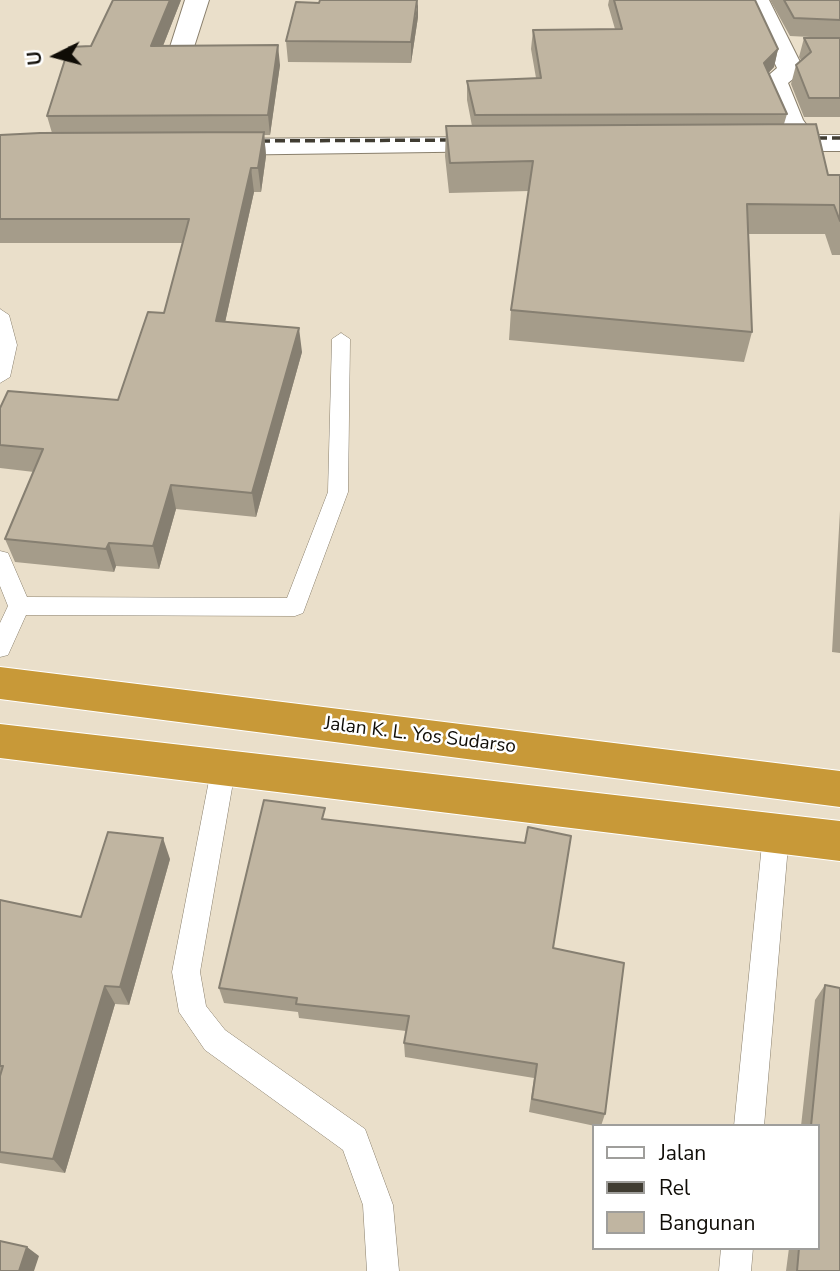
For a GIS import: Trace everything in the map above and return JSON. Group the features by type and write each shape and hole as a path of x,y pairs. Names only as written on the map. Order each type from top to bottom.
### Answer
{"highway":[{"name":"Jalan K. L. Yos Sudarso","path":"0,683 840,789"},
{"path":"0,741 224,765 840,841"}],"street":[{"path":"182,47 197,0"},
{"path":"757,0 792,47 791,70 775,81 790,120 806,143"},
{"path":"737,143 840,143"},
{"path":"183,147 529,145"}],"lane":[{"path":"0,315 8,345 0,377"},
{"path":"19,606 295,607 338,492 341,339"},
{"path":"0,559 19,606 0,648"},
{"path":"224,765 186,972 193,1012 215,1040 354,1140 378,1205 383,1271"},
{"path":"749,1124 776,834"},
{"path":"735,1271 737,1250"}],"building":[{"path":"113,0 170,0 151,46 278,45 268,115 47,116 69,47 91,46"},
{"path":"320,0 417,0 411,42 286,41 296,2 319,3"},
{"path":"614,0 755,0 778,49 764,63 787,114 475,115 467,81 541,78 533,30 622,29"},
{"path":"784,0 840,0 840,20 794,18"},
{"path":"804,38 840,38 840,98 809,98 796,65 811,52"},
{"path":"816,124 828,175 840,175 840,221 834,205 747,204 752,332 511,310 533,161 450,163 446,126"},
{"path":"264,132 258,168 251,168 216,321 299,328 252,493 171,485 153,546 109,543 106,549 5,539 43,449 0,445 0,408 8,391 118,400 148,312 164,313 189,219 0,219 0,135"},
{"path":"264,800 325,808 322,819 525,843 528,827 571,836 553,948 624,963 605,1114 532,1099 537,1064 404,1043 409,1016 296,1004 297,998 219,988"},
{"path":"108,832 163,838 120,987 105,986 53,1159 0,1152 0,1076 3,1066 0,1066 0,900 81,917"},
{"path":"825,985 840,988 840,1271 797,1271 799,1250 819,1250 819,1124 811,1124"},
{"path":"0,1241 27,1247 19,1271 0,1271"}],"railway":[{"path":"802,138 840,138"},
{"path":"245,141 466,140"}]}
